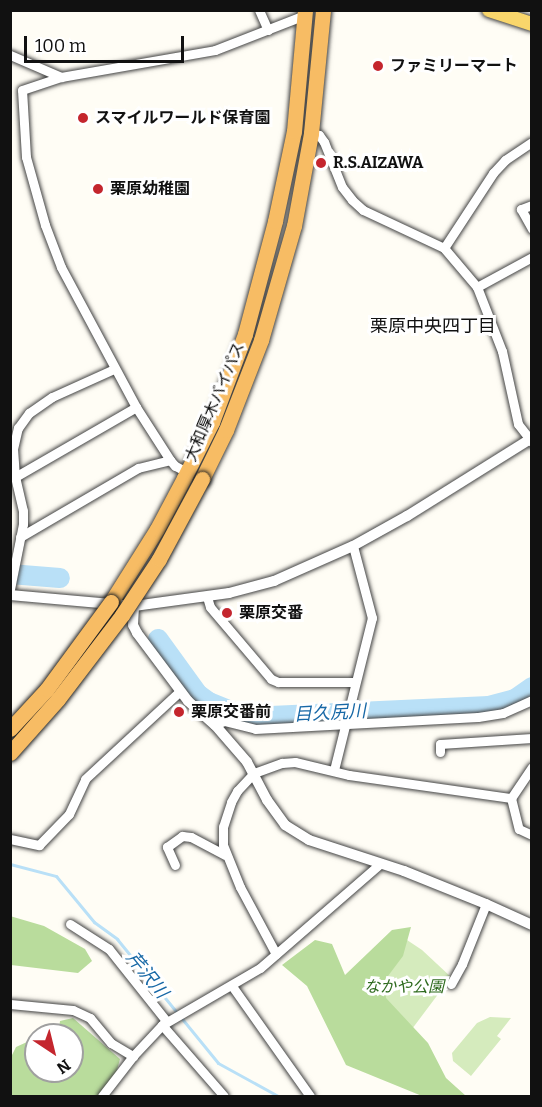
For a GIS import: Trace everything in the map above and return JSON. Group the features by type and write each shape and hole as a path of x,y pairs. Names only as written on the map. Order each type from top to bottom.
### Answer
{"highway":[{"name":"大和厚木バイパス","path":"10,753 58,699 122,615 159,559 202,479 261,340 294,226 311,133 323,10"},
{"name":"大和厚木バイパス","path":"10,729 47,689 102,618 153,537 186,475 231,373 260,283 294,131 305,13"}],"main road":[{"path":"489,10 531,24"}],"street":[{"path":"259,10 268,30"},
{"path":"186,475 170,460 136,407 61,267 45,225 26,157 22,90 49,83 61,77 215,50 305,13"},
{"path":"10,55 61,77"},
{"path":"10,595 134,606 207,597 274,581 353,546 407,516 531,440 518,424 502,351 477,287 444,248 363,210 352,200 342,187 324,142 319,135 311,133"},
{"path":"444,248 493,173 505,160 531,142"},
{"path":"531,205 521,209 531,229"},
{"path":"477,287 531,257"},
{"path":"11,587 23,511 15,477 13,449 18,428 29,413 52,397 114,369"},
{"path":"15,477 136,407"},
{"path":"20,537 138,468 170,460"},
{"path":"334,770 372,618 353,546"},
{"path":"207,597 210,607 271,679 278,682 355,682"},
{"path":"134,606 133,625 136,633 180,691 215,725 254,773 276,813 298,835 381,863 486,904 531,925"},
{"path":"10,839 39,845 69,814 85,779 180,691"},
{"path":"215,725 224,722 255,729 345,722 478,717 503,713 531,700"},
{"path":"440,752 440,744 531,738"},
{"path":"276,954 225,855 223,827 227,812 237,791 254,773 288,762 349,775 511,798"},
{"path":"531,767 511,798 519,829 531,835"},
{"path":"175,865 167,847 182,836 191,837 225,855"},
{"path":"102,1096 133,1056 171,1019 232,986 276,954 381,863"},
{"path":"451,984 462,964 486,904"},
{"path":"70,924 109,949 171,1019 224,1096"},
{"path":"232,986 310,1096"},
{"path":"10,1004 73,1010 90,1018 111,1043 133,1056"}],"green space":[{"path":"10,916 44,926 85,949 92,961 78,973 11,965"},
{"path":"411,927 403,956 385,980 386,998 428,1043 446,1078 466,1096 422,1096 346,1065 307,986 282,965 315,940 332,944 345,975 392,930"},
{"name":"なかや公園","path":"404,938 422,950 451,977 409,1033 372,1002"},
{"path":"490,1017 511,1018 497,1036 501,1039 471,1076 453,1061 452,1053 477,1023"},
{"path":"73,1018 79,1023 60,1023"},
{"path":"84,1028 120,1059 110,1096 11,1096 10,1059 16,1047 24,1043 24,1083 84,1083"}],"waterway":[{"name":"目久尻川","path":"10,574 60,578"},
{"name":"目久尻川","path":"158,639 198,694 209,702 246,717 489,706 515,699 532,687"},
{"name":"芹沢川","path":"10,864 56,876 94,922 117,939 218,1063 278,1096"}],"place":[{"name":"ファミリーマート","path":"378,66"},
{"name":"スマイルワールド保育園","path":"83,118"},
{"name":"R.S.AIZAWA","path":"321,163"},
{"name":"栗原幼稚園","path":"98,189"},
{"name":"栗原交番","path":"227,613"},
{"name":"栗原交番前","path":"179,712"}],"district":[{"name":"栗原中央四丁目","path":"433,326"}]}
